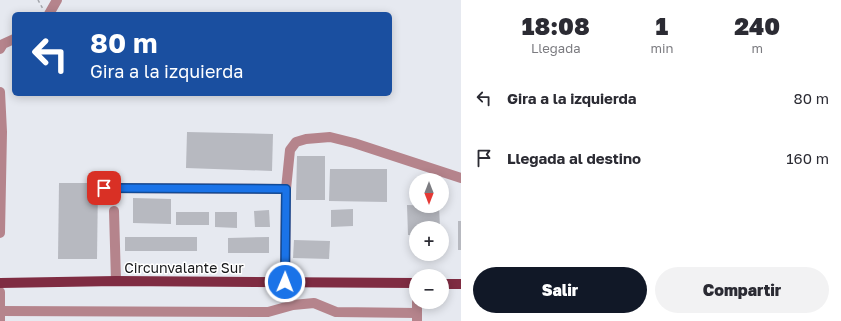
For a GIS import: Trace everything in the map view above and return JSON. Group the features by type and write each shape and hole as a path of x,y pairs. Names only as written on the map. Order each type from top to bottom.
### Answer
{"main road":[{"name":"Circunvalante Sur","path":"0,284 116,281 409,284"},
{"path":"449,284 461,284"}],"street":[{"path":"50,12 57,0"},
{"path":"0,49 4,44 12,40"},
{"path":"0,92 2,132 0,233"},
{"path":"285,282 286,189 290,150 296,142 330,137 354,143 461,178"},
{"path":"104,188 286,189"},
{"path":"114,211 116,281"},
{"path":"0,292 1,316 200,317 268,312 293,305 314,303 336,312 417,317"}],"path":[{"path":"38,0 44,12"}],"building":[{"path":"187,132 273,134 272,171 186,168"},
{"path":"297,156 325,156 325,200 296,200"},
{"path":"330,169 387,169 387,202 329,201"},
{"path":"59,183 98,183 97,259 58,259"},
{"path":"133,198 171,199 171,224 133,223"},
{"path":"407,205 409,205 409,213 439,213 440,221 409,221 408,235"},
{"path":"353,209 353,226 331,227 331,210"},
{"path":"269,210 270,227 255,227 254,211"},
{"path":"176,212 209,212 209,225 176,225"},
{"path":"215,212 237,212 237,228 215,227"},
{"path":"458,221 461,221 461,250 458,250"},
{"path":"125,237 197,237 197,251 125,251"},
{"path":"269,237 269,253 228,253 228,238"},
{"path":"294,240 330,241 329,259 293,258"}],"route":[{"path":"104,188 286,189 285,282"}]}
